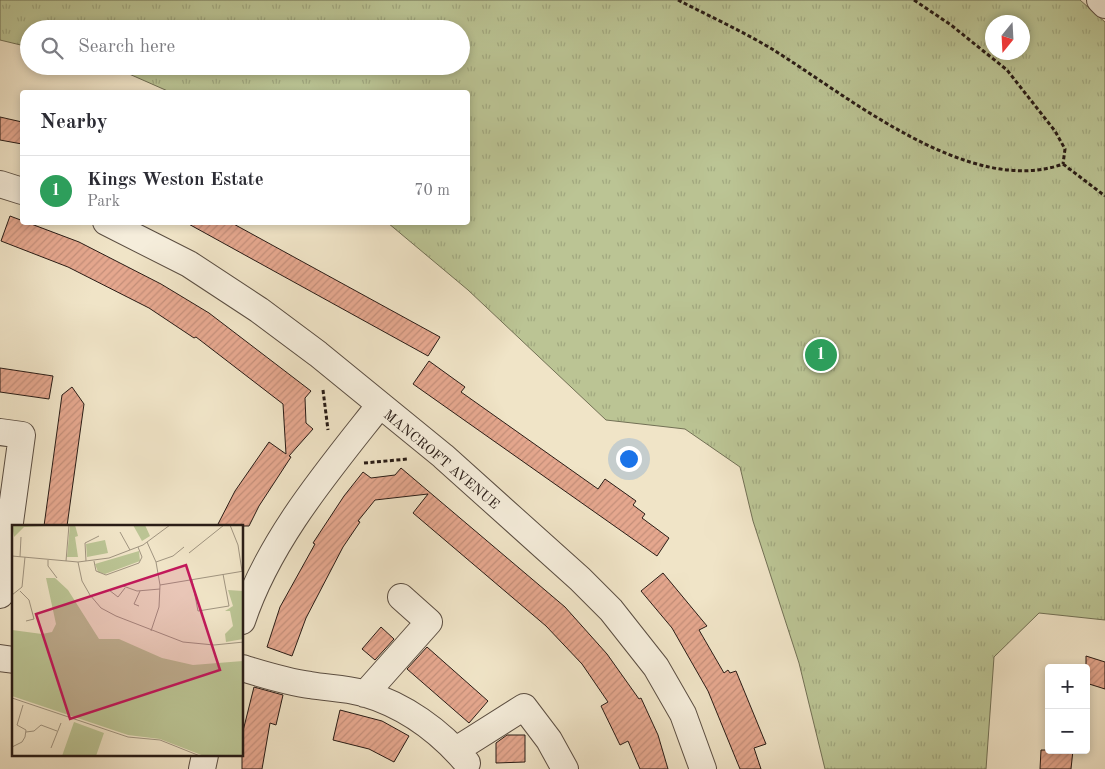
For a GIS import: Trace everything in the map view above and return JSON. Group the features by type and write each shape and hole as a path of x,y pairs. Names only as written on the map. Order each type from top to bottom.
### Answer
{"street":[{"path":"1100,0 1105,4"},
{"path":"0,184 20,190"},
{"name":"MANCROFT AVENUE","path":"112,225 189,264 259,310 318,354 450,463 580,579 637,640 673,694 692,736 703,769"},
{"path":"244,617 275,551 300,510 380,406"},
{"path":"0,432 22,435 0,595"},
{"path":"365,694 429,622 401,597"},
{"path":"244,669 295,683 365,694 387,702 421,721 461,756 524,706 550,740 565,769"},
{"path":"202,769 205,756"}],"path":[{"path":"678,0 770,48 916,141 940,152 1004,170 1046,170 1063,164"},
{"path":"914,0 951,25 1007,70 1055,131 1065,150 1063,164"},
{"path":"1063,164 1105,196"}],"green space":[{"path":"0,0 1080,0 1105,22 1105,620 1039,613 994,657 986,769 825,769 799,663 753,521 740,467 685,429 606,420 468,290 390,225 470,225 470,90 165,90 131,75 470,75 470,20 20,20 20,45 0,40"}],"building":[{"path":"0,117 20,122 20,144 0,140"},
{"path":"10,216 20,220 20,225 34,225 79,242 161,284 209,313 311,391 305,398 306,423 313,429 289,456 291,457 259,506 249,526 218,525 235,491 269,442 286,454 283,404 196,337 194,338 149,308 68,267 1,241"},
{"path":"190,225 235,225 440,337 428,356"},
{"path":"429,361 465,387 461,392 598,489 605,479 636,501 633,505 645,514 642,518 669,538 657,556 413,384"},
{"path":"0,368 53,376 49,399 0,392"},
{"path":"72,387 84,404 67,525 44,525 62,395"},
{"path":"401,468 565,607 607,654 639,699 641,698 658,735 668,769 640,769 628,741 620,745 601,706 608,702 582,664 546,626 413,513 428,494 375,500 358,521 360,522 343,547 306,618 292,656 267,647 280,607 315,544 313,543 344,496 363,472 371,478 395,475"},
{"path":"663,573 707,626 699,630 724,673 728,670 730,673 736,671 766,744 754,748 761,769 740,769 708,691 672,628 641,591"},
{"path":"381,627 394,639 375,660 362,649"},
{"path":"427,647 488,701 469,723 407,669"},
{"path":"1086,656 1105,662 1105,689 1090,684 1090,664 1086,664"},
{"path":"254,687 283,695 276,725 270,723 262,769 242,769 244,727"},
{"path":"340,710 382,721 409,736 394,762 369,749 333,740"},
{"path":"507,735 525,735 525,762 496,763 496,743"},
{"path":"1041,750 1045,750 1045,754 1073,754 1071,769 1040,769"}],"place":[{"name":"Kings Weston Estate","path":"821,355"}]}
